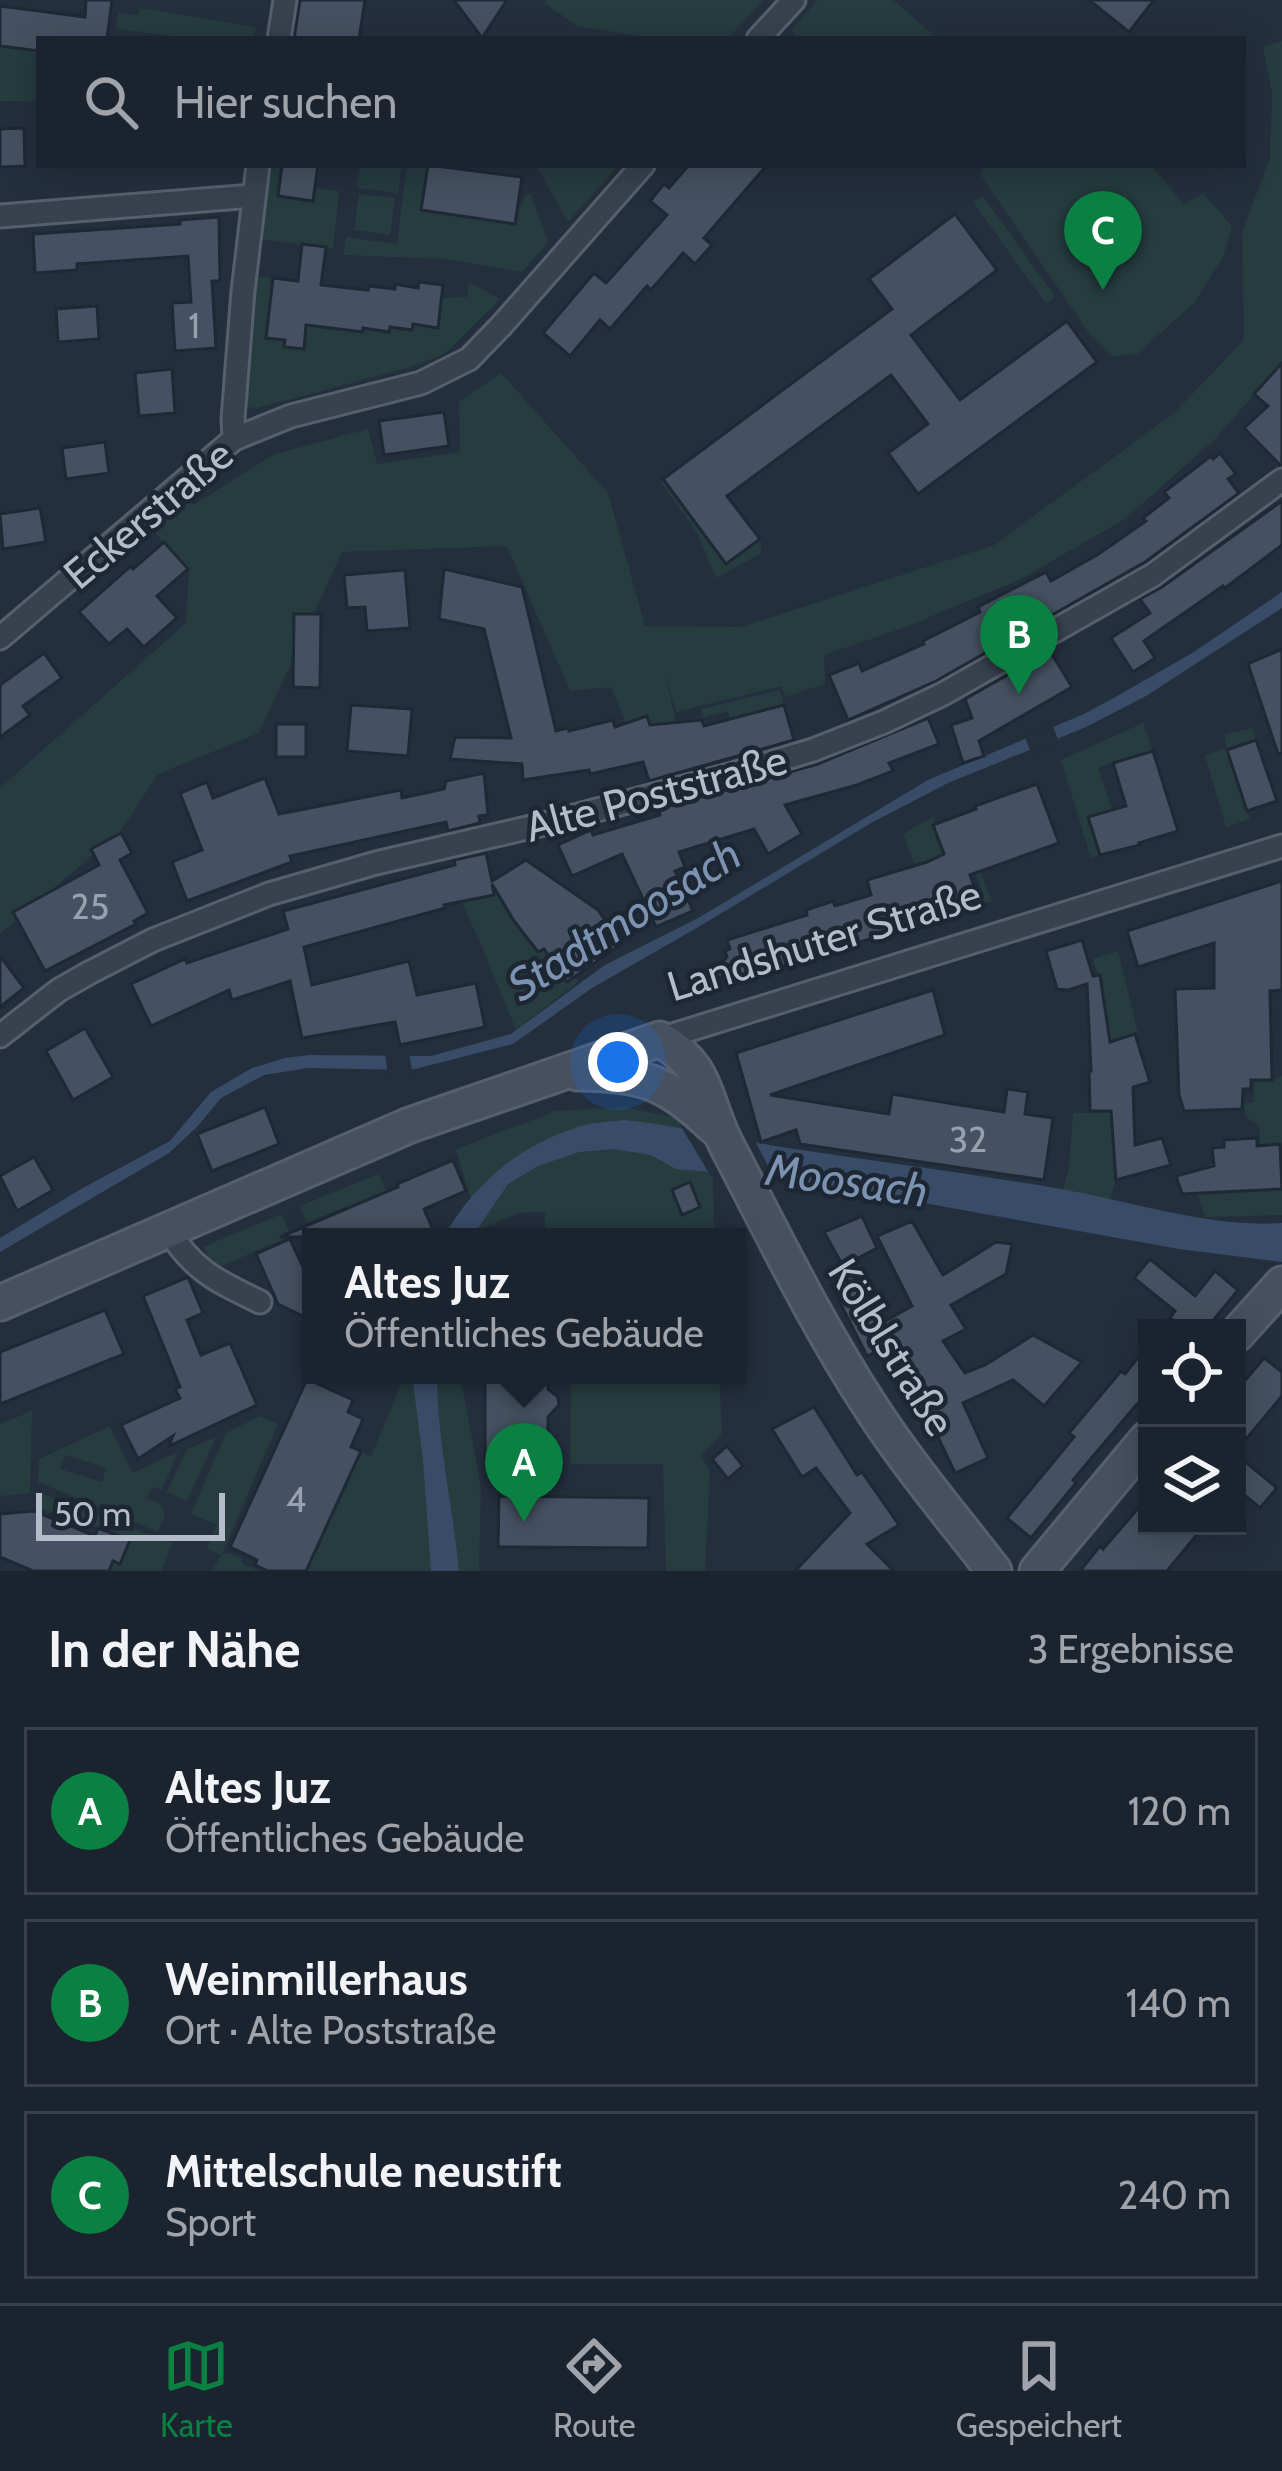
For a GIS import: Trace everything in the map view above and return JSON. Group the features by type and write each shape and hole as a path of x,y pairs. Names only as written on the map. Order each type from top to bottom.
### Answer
{"main road":[{"name":"Landshuter Straße","path":"0,1303 410,1125 660,1039"},
{"name":"Kölblstraße","path":"660,1039 680,1051 697,1070 720,1132 826,1336 873,1410 994,1571"},
{"path":"563,1072 647,1079 673,1091 720,1132"},
{"path":"1246,1324 1282,1284"},
{"path":"1037,1571 1138,1450"}],"street":[{"path":"279,36 285,0"},
{"path":"761,36 794,0"},
{"path":"234,439 258,168"},
{"name":"Eckerstraße","path":"0,638 234,439 291,416 421,383 469,359 640,168"},
{"path":"0,216 253,196"},
{"name":"Alte Poststraße","path":"0,1036 89,973 153,940 268,894 733,774 829,745 884,722 932,700 1153,575 1282,480"},
{"name":"Landshuter Straße","path":"660,1039 1282,845"},
{"path":"167,1228 202,1271 260,1302"}],"green space":[{"path":"764,0 730,36 639,36 578,26 544,3"},
{"path":"818,0 893,0 935,36 796,36 791,30"},
{"path":"140,8 256,27 254,36 171,36 116,29 118,13 138,15"},
{"path":"1282,41 1282,363 1214,440 1125,519 1019,580 824,655 825,684 785,697 781,686 676,712 665,673 676,723 651,728 647,716 626,723 611,687 570,691 507,546 342,552 259,733 158,774 120,832 0,934 0,788 186,623 189,571 151,528 185,499 193,505 275,454 368,429 377,464 460,452 459,402 501,373 608,493 645,626 741,627 994,545 1173,414 1244,340 1242,232 1270,158 1272,94 1263,47"},
{"path":"0,46 36,51 36,101 0,101"},
{"path":"264,168 282,168 279,196 312,201 315,188 339,191 333,248 258,239"},
{"path":"360,168 402,168 398,193 357,188"},
{"path":"407,168 428,168 422,210 515,224 525,195 531,194 548,242 522,272 447,259 343,255 346,237 397,244"},
{"path":"538,168 616,168 568,222"},
{"path":"982,168 1153,168 1184,205 1203,193 1232,226 1223,257 1195,302 1137,354 1111,356 1091,336 980,174"},
{"path":"359,194 395,198 390,235 354,230"},
{"path":"983,196 1055,297 1046,304 973,202"},
{"path":"254,276 273,278 266,338 303,349 312,282 342,287 336,329 362,332 363,328 412,330 413,324 437,328 442,298 467,297 469,282 500,299 439,356 257,408 244,407"},
{"path":"663,479 726,563 760,539 762,553 716,578 697,533"},
{"path":"780,690 784,705 730,719 728,711 703,718 701,709"},
{"path":"1143,723 1153,751 1098,768 1112,810 1100,855 1091,858 1061,760"},
{"path":"1252,728 1256,740 1227,750 1250,819 1226,827 1205,755 1227,748 1224,734"},
{"path":"934,816 944,854 927,861 946,911 984,896 963,843 968,841 992,901 936,920 903,834"},
{"path":"454,885 494,895 496,891 538,952 544,949 566,981 575,976 578,982 516,1030 483,949"},
{"path":"1118,951 1138,1033 1110,1042 1093,959"},
{"path":"1282,1076 1282,1176 1280,1145 1260,1145 1259,1125 1247,1117 1244,1103 1254,1102 1254,1080"},
{"path":"624,1107 677,1118 713,1179 714,1228 545,1228 545,1212 519,1213 483,1228 467,1228 474,1211 456,1149 556,1111"},
{"path":"1073,1113 1111,1113 1116,1180 1110,1200 1063,1190"},
{"path":"1214,1163 1216,1192 1282,1189 1282,1215 1205,1217 1191,1172"},
{"path":"379,1174 386,1191 307,1223 300,1206"},
{"path":"281,1214 291,1236 214,1269 203,1247"},
{"path":"401,1384 462,1384 481,1486 479,1571 306,1571 361,1451 371,1456"},
{"path":"571,1384 719,1384 722,1433 700,1456 710,1470 705,1571 666,1571 663,1464 570,1464"},
{"path":"32,1411 30,1493 0,1496 0,1424"},
{"path":"260,1416 278,1424 222,1554 242,1558 241,1563 259,1571 212,1571 221,1555 207,1548 217,1525 191,1514 226,1433"},
{"path":"110,1426 132,1473 178,1452 162,1490 152,1487 147,1498 160,1504 165,1515 158,1532 38,1482 39,1459","holes":["65,1455 106,1468 102,1482 60,1469"]},
{"path":"216,1437 187,1501 167,1492 187,1449"},
{"path":"43,1494 172,1543 161,1571 109,1571 129,1541 89,1524 71,1571 59,1571 78,1523 38,1507"}],"water":[{"path":"1282,592 1282,608 1146,696 1086,727 948,783 871,823 592,988 513,1044 411,1070 308,1068 264,1075 221,1098 169,1153 0,1252 0,1238 170,1141 211,1092 252,1068 309,1055 431,1056 511,1034 605,965 700,917 928,780 1119,695 1194,652"},
{"name":"Moosach","path":"624,1120 667,1126 1032,1184 1201,1218 1282,1223 1282,1262 1179,1249 785,1178 676,1169 651,1155 613,1149 579,1152 538,1166 508,1184 478,1228 449,1228 483,1184 517,1156 557,1135"},
{"path":"413,1384 438,1384 459,1571 431,1571"}],"pier":[{"path":"1052,724 1059,742 1031,753 1024,734"},
{"path":"385,1052 409,1052 413,1076 388,1076"},
{"path":"680,1125 754,1139 777,1183 712,1178"}],"building":[{"path":"86,0 112,0 107,36 36,36 36,51 0,46 0,6 85,17"},
{"path":"300,0 365,0 359,36 294,36"},
{"path":"454,0 507,0 481,36"},
{"path":"1089,0 1154,0 1129,32"},
{"path":"24,128 25,166 0,167 0,129"},
{"path":"282,168 318,168 313,201 278,196"},
{"path":"428,168 522,177 515,224 421,210"},
{"path":"686,168 764,168 704,238 712,245 695,264 683,253 610,329 600,320 570,356 543,333 594,273 606,283 667,215 650,201 664,184 669,188"},
{"path":"955,214 997,270 911,335 960,400 1067,321 1097,362 918,494 888,453 928,424 891,375 727,496 760,539 726,564 663,479 892,309 869,279"},
{"path":"219,217 220,281 212,281 216,348 175,351 172,303 191,302 188,256 77,264 77,270 35,273 33,234"},
{"path":"302,244 326,247 321,285 368,290 369,286 395,289 395,284 418,288 419,282 443,285 438,328 413,324 412,330 363,328 363,332 306,325 304,349 284,347 285,340 266,338 273,278 298,281"},
{"path":"97,306 99,339 58,342 56,309"},
{"path":"1282,363 1280,465 1244,428 1268,406 1254,394"},
{"path":"172,369 175,413 139,416 135,373"},
{"path":"444,412 449,446 384,455 379,421"},
{"path":"105,442 109,473 66,479 62,448"},
{"path":"1220,453 1236,474 1228,479 1239,493 1145,562 936,681 848,720 829,675 859,663 862,671 924,644 999,596 1046,572 1051,581 1097,555 1146,521 1143,518 1169,498 1164,492"},
{"path":"1282,501 1282,545 1144,641 1155,658 1133,672 1111,638 1150,613 1140,599"},
{"path":"40,508 46,542 3,549 0,514"},
{"path":"164,542 188,569 157,596 177,618 144,647 127,629 109,644 79,612"},
{"path":"444,569 522,587 556,731 613,720 615,727 647,716 650,725 702,720 704,726 784,705 794,740 649,781 643,762 590,774 589,770 523,780 522,764 450,759 455,737 511,738 484,629 439,619"},
{"path":"405,570 410,628 367,631 365,607 347,608 344,575"},
{"path":"294,614 321,614 320,688 293,687"},
{"path":"1282,649 1282,753 1278,754 1248,664"},
{"path":"1050,651 1072,687 979,741 984,756 963,763 951,725 972,718 965,699"},
{"path":"44,653 62,678 23,706 30,715 0,737 0,685"},
{"path":"351,705 412,709 408,756 347,751"},
{"path":"928,718 939,744 889,763 893,771 785,805 802,834 768,854 754,829 679,852 685,867 675,871 693,911 656,927 622,854 572,876 558,845 591,830 593,835 660,815 658,809 818,764"},
{"path":"276,724 306,724 306,757 276,757"},
{"path":"1256,740 1277,801 1247,811 1227,750"},
{"path":"1153,751 1178,831 1100,855 1088,817 1126,806 1113,763"},
{"path":"484,773 488,815 479,816 480,823 448,831 446,822 290,856 292,862 187,901 172,862 202,850 180,793 207,782 213,798 265,778 279,814 401,790 402,798 444,789 446,781"},
{"path":"1037,784 1059,843 970,875 979,898 946,911 943,903 909,916 912,926 740,979 708,977 727,957 727,940 807,915 806,910 833,901 835,906 871,895 867,880 944,854 933,825"},
{"path":"121,833 132,853 120,860 148,913 136,924 45,971 13,912 99,865 91,849"},
{"path":"486,853 492,881 526,860 598,910 622,944 567,982 544,949 538,952 514,921 492,884 494,895 304,947 312,985 409,961 417,995 476,983 485,1027 400,1045 395,1022 302,1038 290,981 232,1000 229,990 151,1026 131,984 185,959 187,963 288,929 283,911"},
{"path":"1282,881 1282,990 1270,991 1272,1080 1251,1080 1251,1089 1243,1089 1242,1109 1184,1111 1179,1095 1175,989 1214,988 1214,943 1138,967 1127,931"},
{"path":"1082,940 1093,976 1100,975 1110,1042 1135,1034 1150,1082 1133,1087 1135,1145 1162,1138 1171,1165 1116,1180 1111,1111 1090,1111 1087,984 1057,989 1046,951"},
{"path":"0,956 24,988 0,1007"},
{"path":"933,990 945,1035 770,1095 889,1114 892,1094 1004,1112 1007,1089 1028,1092 1025,1114 1053,1118 1044,1180 800,1144 796,1130 761,1142 736,1053"},
{"path":"85,1028 113,1077 73,1100 46,1051"},
{"path":"265,1107 279,1144 212,1171 197,1134"},
{"path":"1257,1138 1257,1146 1280,1144 1282,1189 1182,1194 1176,1176 1214,1166 1212,1148 1224,1147 1224,1140"},
{"path":"34,1157 53,1190 17,1211 0,1176"},
{"path":"453,1160 466,1191 424,1209 432,1228 302,1228 302,1237 280,1237 398,1187"},
{"path":"690,1182 700,1207 682,1215 672,1190"},
{"path":"862,1216 877,1248 843,1266 824,1232"},
{"path":"912,1221 943,1275 996,1242 1012,1244 1006,1274 951,1305 966,1329 943,1341 965,1373 1033,1335 1082,1362 1044,1406 1013,1380 963,1403 988,1458 955,1473 930,1420 925,1423 907,1391 920,1383 897,1342 867,1356 831,1285 853,1275 877,1326 912,1306 877,1236"},
{"path":"290,1239 302,1265 302,1316 278,1304 256,1254"},
{"path":"1150,1259 1195,1296 1215,1271 1238,1290 1214,1319 1171,1319 1175,1311 1134,1278"},
{"path":"188,1277 203,1313 187,1320 201,1355 230,1343 257,1405 169,1446 173,1436 138,1459 121,1425 180,1398 175,1389 180,1387 143,1296"},
{"path":"105,1310 124,1354 0,1404 0,1352"},
{"path":"1138,1357 1138,1405 1031,1538 1007,1518 1074,1437 1069,1433 1121,1371 1125,1374"},
{"path":"1264,1358 1282,1372 1282,1396 1246,1439 1246,1427 1246,1379"},
{"path":"305,1384 318,1384 353,1400 348,1412 363,1419 351,1447 361,1451 306,1571 268,1571 230,1547"},
{"path":"485,1384 548,1384 559,1405 548,1417 548,1458 485,1458"},
{"path":"814,1407 857,1475 862,1472 899,1525 867,1544 894,1571 795,1571 850,1513 816,1468 802,1477 772,1429"},
{"path":"727,1446 743,1466 728,1479 712,1459"},
{"path":"1246,1462 1277,1488 1260,1508 1246,1496"},
{"path":"499,1496 649,1498 648,1548 498,1547"},
{"path":"1138,1508 1138,1535 1197,1535 1167,1571 1080,1571 1100,1546 1103,1549"},
{"path":"34,1511 95,1536 98,1528 130,1540 120,1564 113,1561 109,1571 33,1571 0,1557 0,1514"}],"place":[{"name":"Mittelschule neustift","path":"1103,290"},
{"name":"Weinmillerhaus","path":"1019,694"},
{"name":"Altes Juz","path":"524,1522"}],"water label":[{"name":"Stadtmoosach","path":"624,919"}]}
